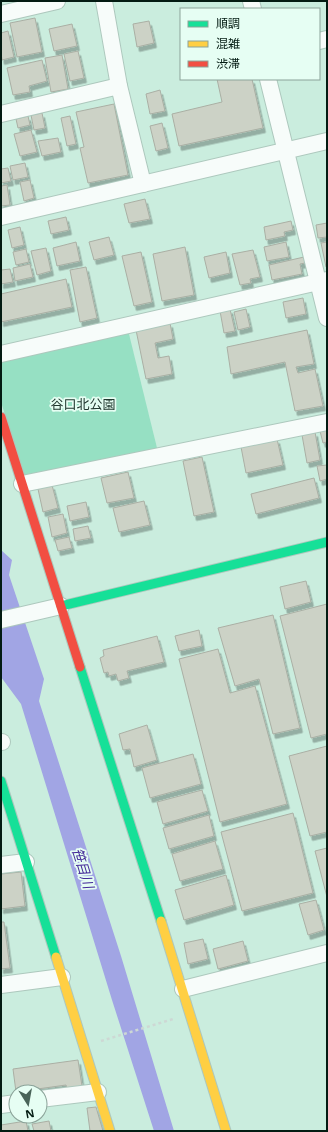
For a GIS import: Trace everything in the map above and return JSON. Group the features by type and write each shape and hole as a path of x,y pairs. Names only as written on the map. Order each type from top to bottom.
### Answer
{"street":[{"path":"1,14 57,1"},
{"path":"104,1 119,86 143,184"},
{"path":"268,80 286,151 323,281 327,318"},
{"path":"1,114 119,86"},
{"path":"1,217 327,141"},
{"path":"1,354 323,281"},
{"path":"1,417 183,989 226,1131"},
{"path":"22,484 327,422"},
{"path":"1,620 327,542"},
{"path":"1,781 110,1131"},
{"path":"1,865 26,862"},
{"path":"183,989 327,953"},
{"path":"1,985 62,977"},
{"path":"48,1098 98,1092"}],"path":[{"path":"96,1042 173,1019"}],"green space":[{"name":"谷口北公園","path":"128,330 158,452 25,479 1,402 1,359"}],"water":[{"name":"笹目川","path":"1,550 12,560 9,575 44,679 39,701 121,956 174,1131 154,1131 21,704 1,677"}],"building":[{"path":"35,18 42,52 17,57 10,23"},
{"path":"149,21 154,43 137,47 133,24"},
{"path":"72,24 77,46 54,51 49,29"},
{"path":"8,31 14,57 2,60 1,33"},
{"path":"78,51 84,78 70,81 64,54"},
{"path":"62,55 68,89 51,92 45,58"},
{"path":"42,60 47,81 29,86 30,92 13,95 7,68"},
{"path":"217,80 252,80 263,128 179,146 172,114 222,102"},
{"path":"160,90 165,111 150,114 146,94"},
{"path":"114,104 128,175 88,183 80,148 84,147 76,112"},
{"path":"42,113 45,128 34,130 31,115"},
{"path":"28,116 30,125 18,128 16,119"},
{"path":"70,116 76,144 67,146 61,118"},
{"path":"162,123 168,148 156,151 150,126"},
{"path":"31,130 37,152 20,156 14,134"},
{"path":"58,138 61,152 42,156 38,141"},
{"path":"25,163 28,177 13,180 10,166"},
{"path":"8,168 11,181 1,183 1,169"},
{"path":"30,180 34,198 24,201 20,182"},
{"path":"7,185 10,205 1,206 1,186"},
{"path":"145,199 150,219 129,223 124,204"},
{"path":"66,217 69,230 51,234 48,221"},
{"path":"291,221 293,230 284,232 285,236 266,240 264,227"},
{"path":"327,223 327,237 318,238 316,225"},
{"path":"20,227 24,245 12,248 8,230"},
{"path":"109,237 114,255 94,260 89,242"},
{"path":"76,242 80,261 57,266 53,248"},
{"path":"286,242 289,257 267,261 264,247"},
{"path":"327,242 327,267 326,267 321,243"},
{"path":"185,247 194,295 162,301 153,254"},
{"path":"46,248 51,271 37,275 31,251"},
{"path":"26,249 29,262 16,265 13,252"},
{"path":"253,250 260,277 250,279 251,283 240,285 232,254"},
{"path":"141,252 152,302 134,306 122,256"},
{"path":"226,252 230,273 209,278 204,257"},
{"path":"304,257 305,263 300,264 302,274 272,280 269,265"},
{"path":"30,264 33,277 15,281 13,268"},
{"path":"86,267 97,318 80,322 70,270"},
{"path":"10,269 13,282 1,284 1,270"},
{"path":"66,279 72,307 1,322 1,294"},
{"path":"303,298 306,314 286,318 283,302"},
{"path":"230,309 235,331 224,333 220,311"},
{"path":"246,309 250,327 238,330 234,312"},
{"path":"170,323 173,339 155,343 158,358 169,356 172,374 146,379 136,330"},
{"path":"307,330 314,364 296,367 298,373 315,369 323,406 295,411 285,362 231,374 227,347"},
{"path":"327,430 327,442 323,443 320,431"},
{"path":"315,432 320,460 307,463 302,435"},
{"path":"277,439 283,465 246,473 241,447"},
{"path":"202,457 214,512 194,516 183,461"},
{"path":"327,465 327,479 320,481 317,466"},
{"path":"128,472 134,498 107,503 101,478"},
{"path":"314,478 319,498 256,514 251,494"},
{"path":"52,485 58,508 43,512 38,489"},
{"path":"144,501 150,525 119,532 113,508"},
{"path":"86,502 89,517 70,521 67,506"},
{"path":"63,514 67,533 52,537 48,517"},
{"path":"88,526 91,538 75,541 73,529"},
{"path":"69,537 72,548 58,551 55,540"},
{"path":"306,581 311,602 285,609 280,587"},
{"path":"327,604 327,734 311,738 280,616"},
{"path":"273,615 300,728 273,734 259,679 235,686 218,628"},
{"path":"199,630 202,646 179,651 175,636"},
{"path":"157,636 164,662 127,671 129,678 118,681 116,674 109,676 108,672 104,673 100,658 104,656 103,650"},
{"path":"218,649 230,693 255,686 287,804 220,822 179,659"},
{"path":"147,725 157,760 134,767 130,749 123,750 119,734"},
{"path":"327,746 327,832 310,836 289,756"},
{"path":"193,754 201,784 150,798 142,768"},
{"path":"202,790 208,811 163,824 157,802"},
{"path":"293,813 313,893 242,911 221,832"},
{"path":"209,815 214,836 169,849 163,828"},
{"path":"215,841 223,869 180,881 172,854"},
{"path":"327,848 327,897 315,851"},
{"path":"21,872 25,906 1,909 1,874"},
{"path":"226,875 234,905 184,920 175,890"},
{"path":"316,900 324,930 308,935 299,904"},
{"path":"1,922 4,922 10,968 1,969"},
{"path":"203,939 208,959 188,964 184,943"},
{"path":"243,941 248,961 218,969 213,949"},
{"path":"78,1060 82,1086 67,1088 66,1085 48,1088 48,1084 15,1084 13,1069"},
{"path":"96,1107 103,1131 90,1131 87,1108"},
{"path":"48,1121 51,1131 34,1131 32,1124 48,1124"},
{"path":"27,1124 28,1131 1,1131 1,1125"}],"traffic: fast":[{"path":"61,606 327,542"},
{"path":"80,667 161,921"},
{"path":"1,781 56,957"}],"traffic: slow":[{"path":"161,921 226,1131"},
{"path":"56,957 110,1131"}],"traffic: jam":[{"path":"1,417 80,667"}]}
